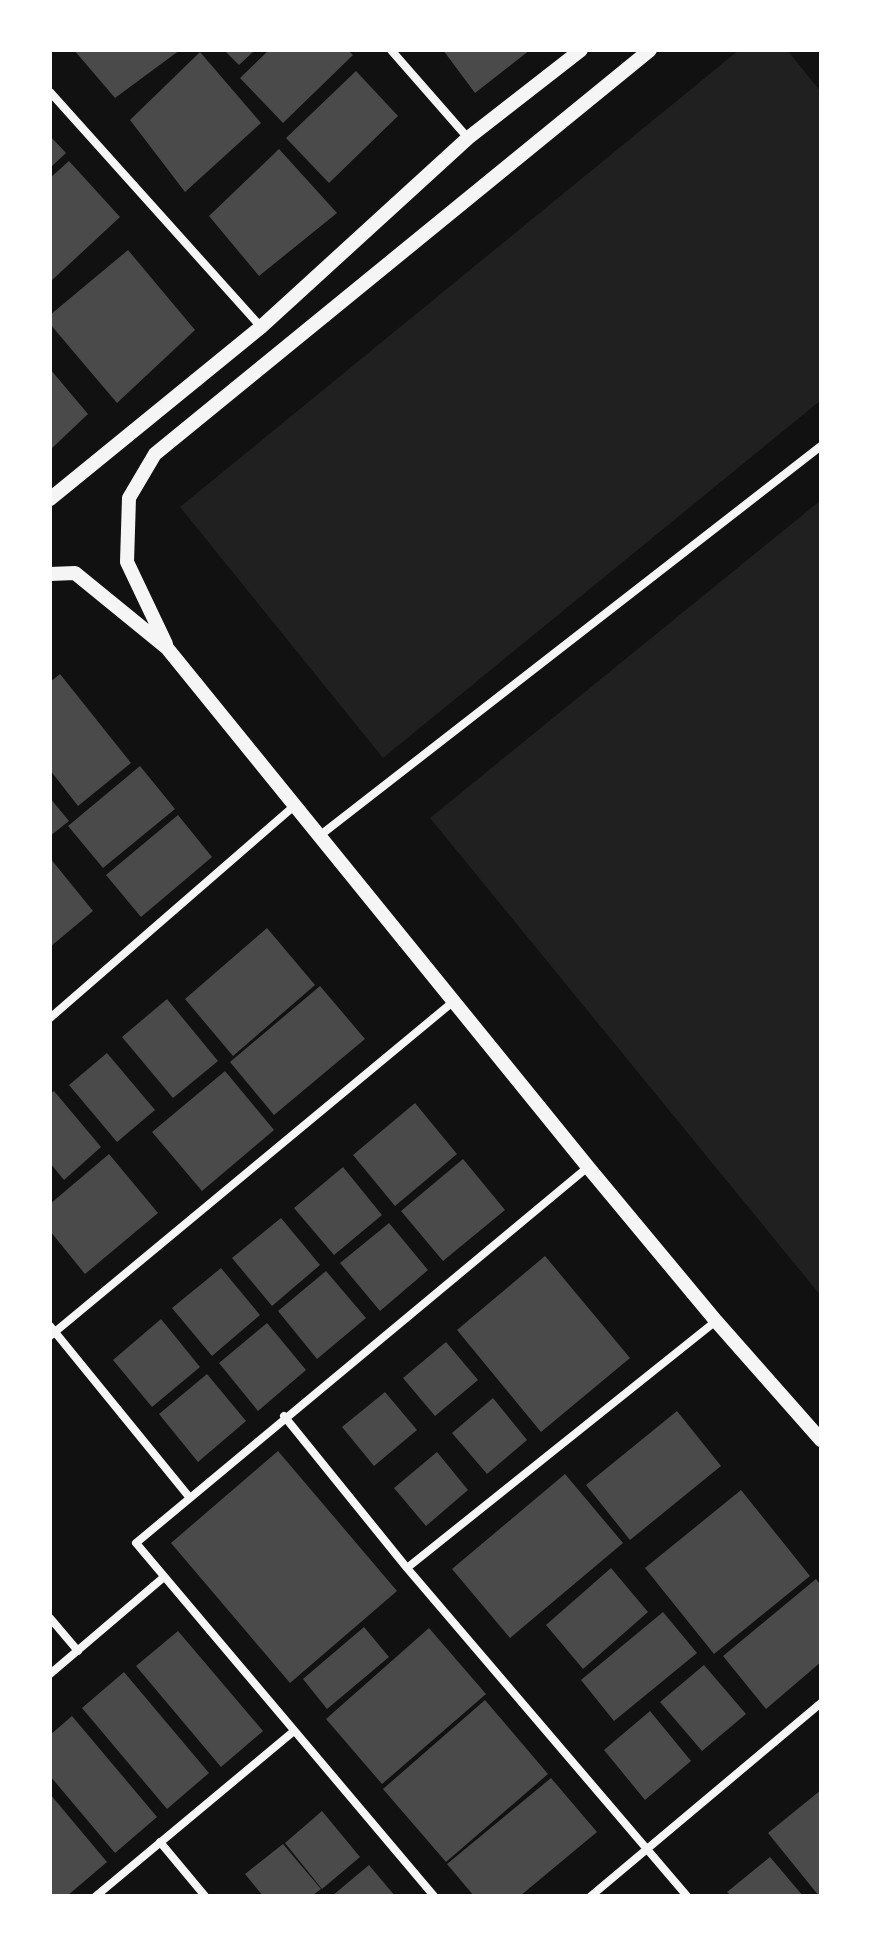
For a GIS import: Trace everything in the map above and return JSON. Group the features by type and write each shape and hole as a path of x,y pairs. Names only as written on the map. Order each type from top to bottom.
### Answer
{"street":[{"path":"391,50 468,138"},
{"path":"50,499 261,327 468,138 581,50"},
{"path":"167,648 127,562 129,498 155,454 650,50"},
{"path":"50,92 261,327"},
{"path":"317,837 821,446"},
{"path":"50,574 75,573 167,648 317,837 588,1167 716,1321 821,1440"},
{"path":"50,1018 293,807"},
{"path":"190,1498 52,1331 454,1001"},
{"path":"434,1896 136,1543 284,1416 588,1167"},
{"path":"407,1568 716,1321"},
{"path":"284,1416 407,1568 687,1896"},
{"path":"50,1674 164,1577"},
{"path":"50,1618 78,1651"},
{"path":"591,1896 821,1703"},
{"path":"96,1896 294,1731"},
{"path":"160,1842 205,1896"}],"shaded area":[{"path":"739,50 787,50 821,92 821,400 383,758 180,507"},
{"path":"821,500 821,1296 430,818"}],"building":[{"path":"74,50 180,50 115,98"},
{"path":"224,50 255,50 239,65"},
{"path":"269,50 348,50 353,55 283,123 240,78"},
{"path":"443,50 530,50 475,93"},
{"path":"200,52 261,123 185,192 130,120"},
{"path":"356,71 398,116 329,183 286,138"},
{"path":"50,136 66,153 50,168"},
{"path":"279,149 337,213 259,276 209,216"},
{"path":"69,161 120,217 50,282 50,178"},
{"path":"128,250 195,330 117,403 50,324 50,315"},
{"path":"50,369 88,414 50,450"},
{"path":"60,674 131,763 78,806 50,770 50,682"},
{"path":"140,766 175,809 103,868 68,826"},
{"path":"50,798 69,821 50,836"},
{"path":"178,815 212,857 141,917 106,875"},
{"path":"50,858 93,911 50,947"},
{"path":"267,928 315,985 233,1056 185,999"},
{"path":"320,986 365,1039 274,1115 230,1062"},
{"path":"167,999 218,1061 173,1098 122,1037"},
{"path":"107,1053 155,1110 117,1142 69,1085"},
{"path":"225,1071 274,1130 202,1191 152,1132"},
{"path":"54,1091 101,1147 64,1180 50,1163 50,1094"},
{"path":"415,1103 457,1154 395,1206 353,1155"},
{"path":"109,1154 158,1213 85,1274 50,1231 50,1204"},
{"path":"463,1159 505,1210 443,1261 401,1211"},
{"path":"343,1167 382,1215 334,1255 294,1208"},
{"path":"281,1218 320,1265 272,1306 232,1258"},
{"path":"389,1223 428,1270 380,1311 340,1263"},
{"path":"545,1256 630,1358 541,1432 457,1330"},
{"path":"221,1268 260,1315 212,1356 172,1308"},
{"path":"326,1271 366,1318 317,1359 278,1311"},
{"path":"161,1319 200,1367 152,1407 113,1360"},
{"path":"267,1323 306,1370 258,1411 219,1363"},
{"path":"446,1342 478,1380 435,1416 403,1378"},
{"path":"207,1374 246,1421 198,1462 159,1414"},
{"path":"385,1392 417,1430 374,1466 342,1427"},
{"path":"493,1398 527,1440 487,1474 452,1433"},
{"path":"677,1411 721,1466 630,1540 586,1485"},
{"path":"278,1451 397,1591 290,1683 171,1543"},
{"path":"437,1452 468,1490 426,1526 394,1488"},
{"path":"565,1474 623,1543 510,1638 452,1569"},
{"path":"741,1490 810,1576 714,1654 645,1568"},
{"path":"611,1568 648,1612 583,1669 546,1625"},
{"path":"816,1579 821,1585 821,1662 766,1709 723,1656"},
{"path":"663,1612 697,1653 614,1721 581,1680"},
{"path":"364,1627 389,1657 327,1709 303,1679"},
{"path":"429,1628 486,1694 382,1784 326,1719"},
{"path":"178,1631 263,1731 221,1767 136,1666"},
{"path":"704,1665 746,1714 702,1751 660,1702"},
{"path":"124,1672 209,1773 167,1809 82,1708"},
{"path":"485,1700 548,1774 446,1862 383,1789"},
{"path":"650,1711 691,1761 645,1800 604,1750"},
{"path":"72,1716 157,1817 115,1853 50,1776 50,1735"},
{"path":"551,1778 597,1832 520,1896 474,1896 447,1864"},
{"path":"821,1790 821,1896 819,1896 768,1833"},
{"path":"50,1794 107,1862 67,1896 50,1896"},
{"path":"322,1811 360,1857 322,1889 285,1843"},
{"path":"283,1844 321,1889 312,1896 263,1896 245,1874"},
{"path":"770,1857 803,1896 731,1896 727,1892"},
{"path":"369,1865 395,1896 332,1896"}]}
